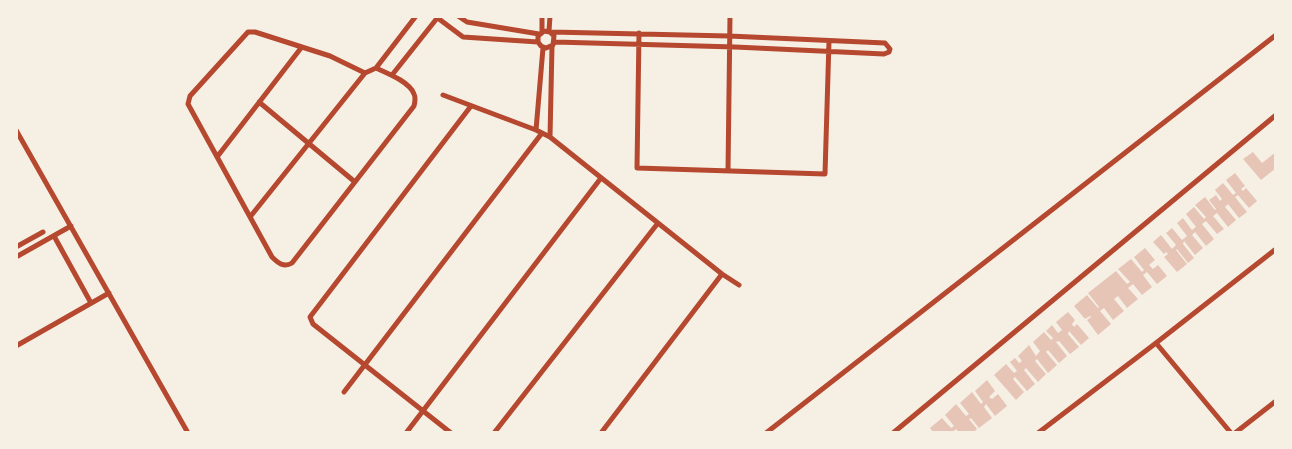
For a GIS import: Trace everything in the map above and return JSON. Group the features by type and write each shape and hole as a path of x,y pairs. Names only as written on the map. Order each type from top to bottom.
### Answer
{"street":[{"path":"250,217 364,73 376,68 416,16"},
{"path":"458,16 467,22 541,33 639,33 729,36 885,43 890,48 884,54 639,45 553,44 543,48"},
{"path":"538,42 541,33 542,16"},
{"path":"550,16 550,32 554,36 550,137"},
{"path":"728,171 730,16"},
{"path":"392,76 436,17 463,37 538,42 543,48 536,130"},
{"path":"364,73 330,56 255,32 248,32 190,96 188,104 272,257 283,265 288,266 292,263 414,106 416,98 410,87 376,68"},
{"path":"639,33 636,168 825,174 829,41"},
{"path":"766,433 1276,35"},
{"path":"217,157 301,48"},
{"path":"443,96 536,130 550,137 722,274 739,285"},
{"path":"259,102 356,182"},
{"path":"451,433 313,324 310,317 471,106"},
{"path":"893,433 1276,115"},
{"path":"16,130 188,433"},
{"path":"344,392 542,133"},
{"path":"406,433 601,178"},
{"path":"494,433 658,223"},
{"path":"16,257 71,226"},
{"path":"16,247 43,232"},
{"path":"54,236 92,303"},
{"path":"1038,433 1276,249"},
{"path":"601,433 722,274"},
{"path":"16,346 109,293"},
{"path":"1156,343 1231,433"},
{"path":"1235,433 1276,401"}],"building":[{"path":"1253,152 1262,163 1276,152 1276,168 1261,180 1243,159"},
{"path":"1235,173 1245,186 1241,189 1243,191 1246,188 1257,201 1249,208 1238,195 1235,197 1247,212 1239,218 1228,204 1225,207 1236,220 1228,227 1217,213 1213,216 1224,229 1217,234 1206,221 1202,224 1214,239 1206,246 1195,232 1192,235 1203,248 1195,255 1184,241 1183,244 1194,258 1188,263 1177,249 1187,264 1177,272 1164,257 1168,254 1166,252 1164,254 1153,242 1161,235 1172,249 1176,245 1166,233 1172,228 1182,240 1187,236 1177,223 1183,218 1192,230 1196,227 1186,214 1194,207 1204,219 1206,217 1195,205 1205,197 1215,210 1209,200 1216,195 1220,201 1222,199 1215,190 1223,183 1233,195 1236,193 1226,180"},
{"path":"1145,248 1155,260 1149,265 1153,269 1158,265 1167,276 1157,284 1147,272 1143,275 1152,287 1142,295 1133,284 1128,288 1138,299 1127,308 1118,296 1114,299 1124,311 1113,320 1104,308 1100,311 1111,324 1098,335 1087,320 1091,317 1085,319 1074,306 1087,295 1098,308 1088,293 1116,271 1127,284 1130,282 1118,269 1131,259 1142,272 1144,270 1134,257"},
{"path":"1068,312 1075,320 1072,324 1074,327 1077,324 1089,338 1081,345 1069,331 1068,334 1079,347 1070,354 1059,341 1056,342 1067,356 1059,363 1048,350 1046,352 1057,365 1048,373 1037,359 1035,361 1046,374 1038,382 1026,368 1024,370 1035,384 1027,391 1015,377 1013,379 1024,392 1016,400 994,375 1006,364 1014,373 1017,371 1010,362 1015,358 1019,363 1022,361 1018,356 1029,345 1036,356 1040,351 1033,342 1044,332 1051,340 1053,338 1046,331 1052,325 1058,333 1062,330 1056,322"},
{"path":"987,380 995,391 989,397 992,399 998,394 1007,406 995,416 986,404 984,407 992,418 979,428 971,418 969,419 977,429 973,433 959,433 956,429 955,433 934,433 930,428 942,418 951,428 954,426 945,415 956,404 966,416 969,414 960,403 972,392 981,404 983,402 975,391"}]}
